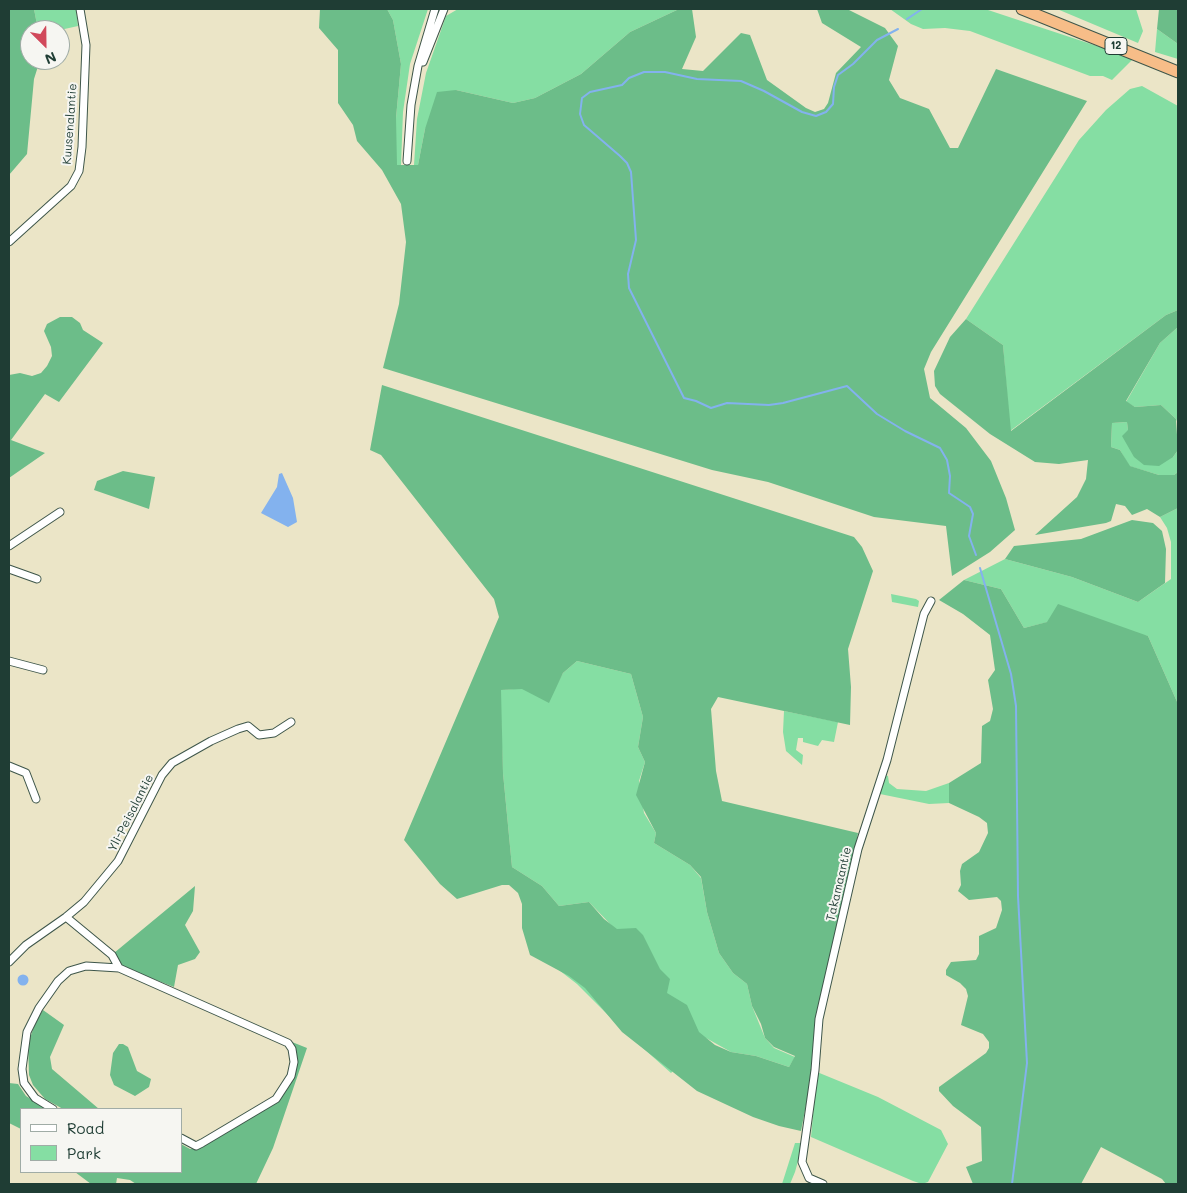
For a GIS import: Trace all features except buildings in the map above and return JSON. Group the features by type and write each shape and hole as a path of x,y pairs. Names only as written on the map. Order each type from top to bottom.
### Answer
{"highway":[{"name":"12","path":"1022,9 1054,20 1178,72"},
{"path":"1029,9 1054,20"}],"street":[{"name":"Kuusenalantie","path":"9,242 71,186 79,170 82,146 86,45 80,9"},
{"path":"407,161 415,82 420,57 436,9"},
{"path":"415,82 444,9"},
{"path":"9,546 60,512"},
{"path":"9,569 37,579"},
{"name":"Takamaantie","path":"823,1184 809,1178 802,1162 815,1070 819,1019 858,849 887,760 924,614 931,601"},
{"path":"9,661 43,670"},
{"name":"Yli-Peisalantie","path":"9,962 44,931 66,917 84,902 118,861 162,775 172,763 211,741 238,729 248,726 259,735 274,733 291,722"},
{"path":"9,766 26,773 36,800"},
{"path":"66,917 112,955 119,968"},
{"path":"51,1108 35,1098 24,1083 22,1069 27,1032 39,1008 58,981 69,971 86,966 119,968 288,1043 292,1049 294,1062 291,1076 276,1099 196,1146 182,1139"}],"green space":[{"path":"9,9 34,9 36,20 20,20 20,70 37,70 34,79 27,154 9,175"},
{"path":"34,9 76,9 78,26 70,28 70,20 36,20"},
{"path":"320,9 387,9 393,20 401,64 396,118 397,165 418,165 425,129 437,92 456,90 513,103 535,98 581,74 630,32 679,9 692,9 696,37 682,69 703,71 741,33 750,35 767,80 806,108 815,112 824,109 828,103 836,73 861,47 822,23 817,9 847,9 885,28 898,46 889,80 900,98 929,109 950,148 958,148 996,69 1087,101 931,352 924,369 930,398 966,428 991,461 1006,498 1015,530 990,552 952,576 946,526 874,517 768,482 712,470 383,368 399,304 406,242 401,204 382,170 357,141 353,125 338,103 338,50 319,28"},
{"path":"387,9 428,9 410,64 403,112 401,165 396,165 396,118 401,64 393,20"},
{"path":"458,9 679,9 630,32 581,74 535,98 513,103 456,90 425,129 418,165 414,165 417,119 426,73 446,16"},
{"path":"890,9 985,9 1106,49 1132,60 1112,80 1103,76 1090,76 970,31 945,28 923,29 911,24"},
{"path":"1057,9 1136,9 1143,31 1138,43"},
{"path":"1159,9 1178,9 1178,44 1157,29"},
{"path":"1157,29 1178,44 1178,59 1155,52"},
{"path":"1142,86 1178,106 1178,310 1166,315 1010,431 1003,345 966,319 1079,140 1106,110 1130,89"},
{"path":"1178,310 1178,327 1160,343 1126,401 1135,407 1161,405 1176,419 1178,450 1173,457 1159,466 1144,465 1134,457 1122,436 1128,430 1127,422 1112,423 1111,447 1120,450 1130,466 1159,475 1174,475 1178,472 1178,508 1160,517 1147,509 1132,515 1125,506 1116,504 1111,521 1106,523 1035,535 1077,497 1086,479 1088,460 1059,464 1035,462 990,434 940,394 935,386 934,371 950,337 966,319 1003,345 1011,431 1166,315"},
{"path":"60,317 72,317 80,323 83,330 103,343 59,402 45,394 11,440 45,453 9,478 9,375 20,373 32,376 41,373 52,356 51,347 44,331 47,324"},
{"path":"1178,327 1178,424 1176,419 1161,405 1135,407 1126,402 1160,343"},
{"path":"382,385 854,537 862,547 873,571 848,649 851,687 850,725 718,697 711,709 716,771 722,801 858,833 801,1131 753,1117 697,1091 622,1032 585,988 569,976 530,955 522,928 522,904 518,893 509,885 502,885 457,899 440,884 404,840 499,617 494,599 381,455 370,450","holes":["577,661 631,674 643,717 638,747 645,762 636,795 656,833 654,843 690,865 701,877 707,912 719,953 733,973 747,984 752,1006 761,1024 765,1038 774,1047 795,1056 789,1067 756,1056 731,1052 715,1045 699,1032 687,1005 667,993 670,979 660,969 643,935 636,928 617,929 604,919 589,902 559,906 542,886 512,867 503,773 501,690 522,689 549,703 563,673"]},
{"path":"1127,422 1128,430 1173,457 1178,450 1178,472 1174,475 1159,475 1129,466 1120,450 1111,447 1112,423"},
{"path":"123,471 155,477 149,509 94,490 97,481"},
{"path":"1178,508 1178,704 1148,636 1048,622 1024,628 1001,589 964,580 1005,559 1072,577 1138,602 1171,579 1171,542 1167,528 1160,517"},
{"path":"1132,520 1153,523 1162,531 1166,549 1165,583 1138,602 1072,577 1005,559 1014,546 1081,539"},
{"path":"964,580 1001,589 1024,628 1047,622 1058,604 1148,636 1178,704 1178,1184 1166,1184 1162,1179 1101,1147 1081,1184 973,1184 966,1167 982,1161 981,1127 953,1106 939,1091 939,1087 986,1053 989,1048 989,1042 983,1034 961,1025 968,996 966,989 960,983 946,975 946,970 951,962 976,960 979,954 979,936 996,928 1002,910 1001,901 997,897 969,900 958,891 961,885 960,871 962,864 979,852 988,833 987,823 979,817 949,803 949,783 981,763 982,726 990,721 993,709 988,680 995,670 990,635 963,614 939,600"},
{"path":"891,594 916,599 919,601 918,607 892,602"},
{"path":"501,609 555,688 563,673 577,661 631,674 643,717 638,747 645,762 639,781 644,813 656,833 654,843 690,865 701,878 707,912 719,953 733,973 747,984 752,1006 765,1038 774,1048 795,1057 789,1067 756,1056 731,1052 706,1038 671,1073 625,1032 577,984 546,960 614,928 589,902 559,906 542,886 512,867 503,773 500,695 501,690 514,689 499,619"},
{"path":"784,711 838,722 834,742 822,740 818,746 803,742 803,738 798,738 796,750 803,755 802,765 786,751 783,732"},
{"path":"885,775 888,776 889,783 897,789 926,791 949,783 949,803 929,804 880,794"},
{"path":"195,886 193,911 185,925 200,952 195,959 178,965 174,987 123,967 114,953"},
{"path":"43,1010 64,1025 50,1057 52,1069 98,1108 61,1108 45,1099 33,1085 29,1075 28,1044 36,1021"},
{"path":"292,1042 307,1048 273,1148 256,1184 136,1184 130,1180 117,1178 116,1184 91,1184 76,1173 182,1173 182,1145 190,1149 199,1148 278,1101 293,1076"},
{"path":"119,1044 128,1047 137,1071 151,1079 149,1087 135,1096 114,1085 110,1075 113,1053"},
{"path":"817,1072 878,1097 941,1130 948,1144 928,1182 922,1184 913,1181 811,1137"},
{"path":"9,1083 18,1084 26,1096 45,1108 20,1108 20,1128 9,1123"},
{"path":"795,1143 803,1143 795,1172 790,1184 782,1184"}],"water":[{"path":"282,473 293,498 297,522 288,527 261,513 277,487 279,474"},
{"path":"23,974 29,980 23,986 17,980"}],"waterway":[{"path":"907,19 922,9"},
{"path":"898,29 877,40 853,64 838,75 834,87 833,104 826,112 816,116 802,112 764,91 741,81 697,79 665,72 644,72 629,78 622,85 590,92 582,98 580,114 584,125 620,156 627,163 631,172 636,240 628,274 629,288 684,398 711,408 727,403 769,405 847,386 877,414 905,431 940,448 947,460 950,476 949,493 970,507 973,514 969,536 976,555"},
{"path":"980,568 1011,674 1016,706 1018,896 1027,1063 1012,1184"}]}
